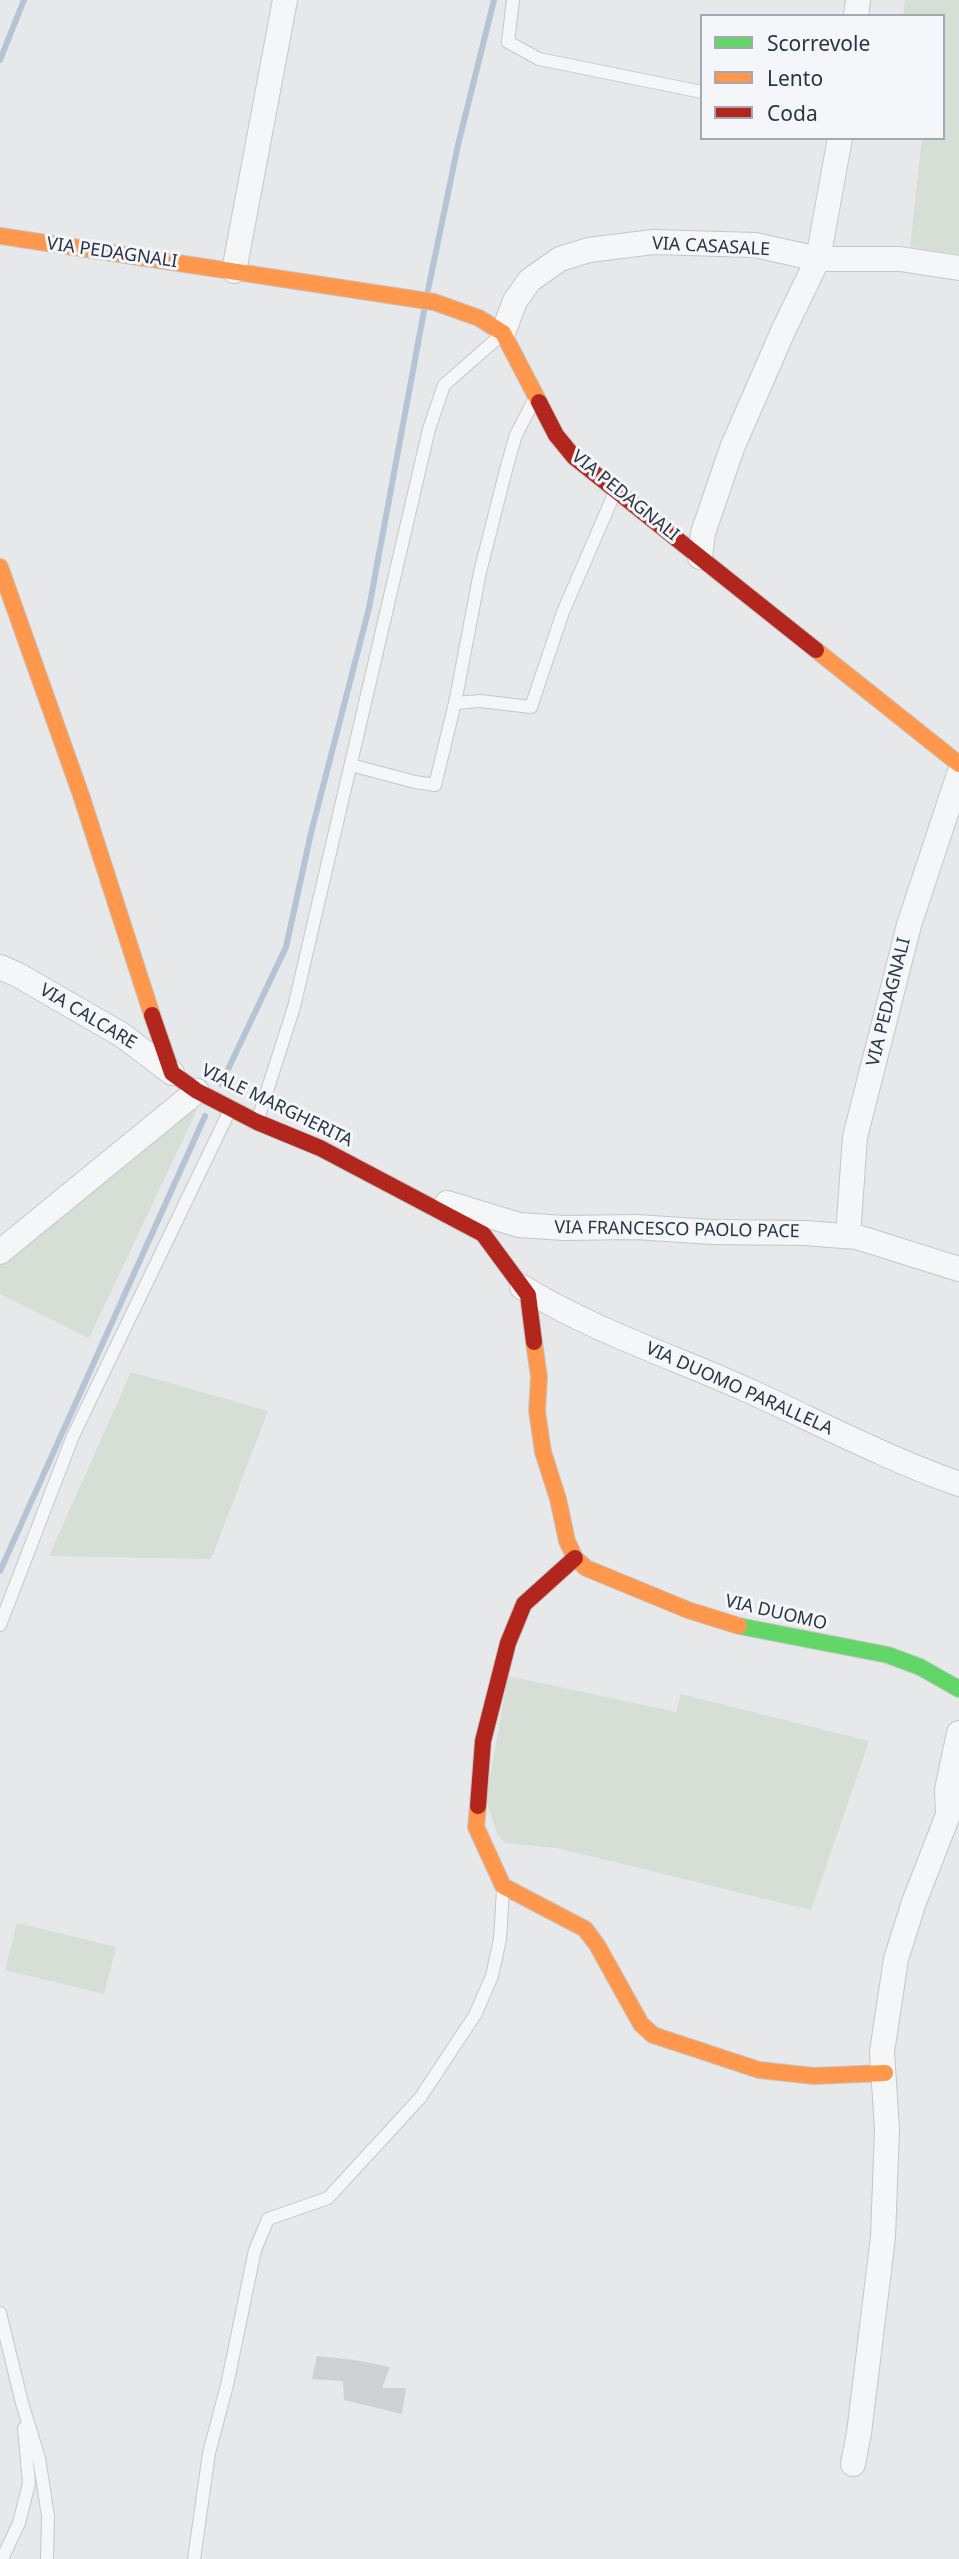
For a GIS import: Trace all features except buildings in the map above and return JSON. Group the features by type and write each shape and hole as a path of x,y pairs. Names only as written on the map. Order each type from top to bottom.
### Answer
{"street":[{"path":"234,271 285,0"},
{"path":"700,557 703,533 732,448 818,259 840,140"},
{"name":"VIA PEDAGNALI","path":"0,236 434,302 479,318 503,333 556,435 573,457 948,747 959,764"},
{"name":"VIA CASASALE","path":"503,333 515,301 530,281 560,260 589,250 653,242 755,245 818,259 900,259 959,268"},
{"path":"0,566 81,795 172,1073"},
{"name":"VIA PEDAGNALI","path":"848,1236 855,1137 909,925 959,774"},
{"name":"VIA CALCARE","path":"0,967 122,1035 172,1073"},
{"name":"VIALE MARGHERITA","path":"172,1073 197,1091 257,1122 320,1148 483,1234 528,1295 538,1377 537,1411 543,1452 558,1499 567,1541 580,1563"},
{"path":"0,1252 197,1091"},
{"name":"VIA FRANCESCO PAOLO PACE","path":"396,1188 519,1225 848,1236 959,1269"},
{"name":"VIA DUOMO PARALLELA","path":"522,1287 625,1339 744,1389 909,1466 959,1484"},
{"path":"580,1563 524,1604 508,1643 483,1741 476,1827 503,1886 585,1929 597,1945 641,2024 653,2035 759,2070 814,2076 885,2073"},
{"name":"VIA DUOMO","path":"580,1563 689,1610 749,1629 804,1641 867,1649 910,1662 959,1689"},
{"path":"853,2464 883,2237 887,2129 882,2052 896,1959 914,1902 948,1815 947,1790 959,1734"}],"lane":[{"path":"513,0 508,42 539,58 700,92"},
{"path":"257,1122 294,1007 429,429 444,385 503,333"},
{"path":"351,765 435,785 455,703 480,572 507,466 516,435 536,396"},
{"path":"455,703 480,701 531,707 563,612 615,490"},
{"path":"0,1625 73,1436 231,1108"},
{"path":"194,2559 209,2452 227,2385 255,2250 268,2219 328,2198 420,2098 475,2015 492,1976 500,1939 503,1886"},
{"path":"0,2312 22,2403 39,2458 48,2516 47,2559"},
{"path":"2,2559 19,2523 29,2483 22,2403"}],"shaded area":[{"path":"905,0 959,0 959,254 910,247 922,140 945,140 945,14 903,14"},
{"path":"185,1110 197,1110 89,1338 0,1294 0,1260"},
{"path":"131,1372 268,1411 211,1559 49,1556"},
{"path":"508,1676 676,1712 681,1694 869,1741 811,1910 557,1848 504,1843 496,1831 486,1800"},
{"path":"17,1923 116,1947 104,1994 5,1970"}],"waterway":[{"path":"0,60 24,0"},
{"path":"428,290 458,145 494,0"},
{"path":"221,1084 286,947 311,833 369,608 424,311"},
{"path":"0,1571 205,1116"}],"traffic: fast":[{"path":"739,1626 888,1655 920,1667 959,1689"}],"traffic: slow":[{"path":"0,236 434,302 479,318 503,333 539,402"},
{"path":"0,567 81,795 152,1015"},
{"path":"816,650 959,764"},
{"path":"534,1342 539,1377 537,1411 543,1452 558,1499 567,1541 575,1558 586,1568 688,1610 739,1626"},
{"path":"478,1806 476,1827 503,1886 585,1929 597,1945 641,2024 653,2035 759,2070 814,2076 885,2073"}],"traffic: jam":[{"path":"539,402 556,435 574,457 816,650"},
{"path":"152,1015 172,1073 197,1091 257,1122 320,1148 483,1234 528,1295 534,1342"},
{"path":"478,1806 483,1741 508,1643 524,1604 575,1558"}]}
